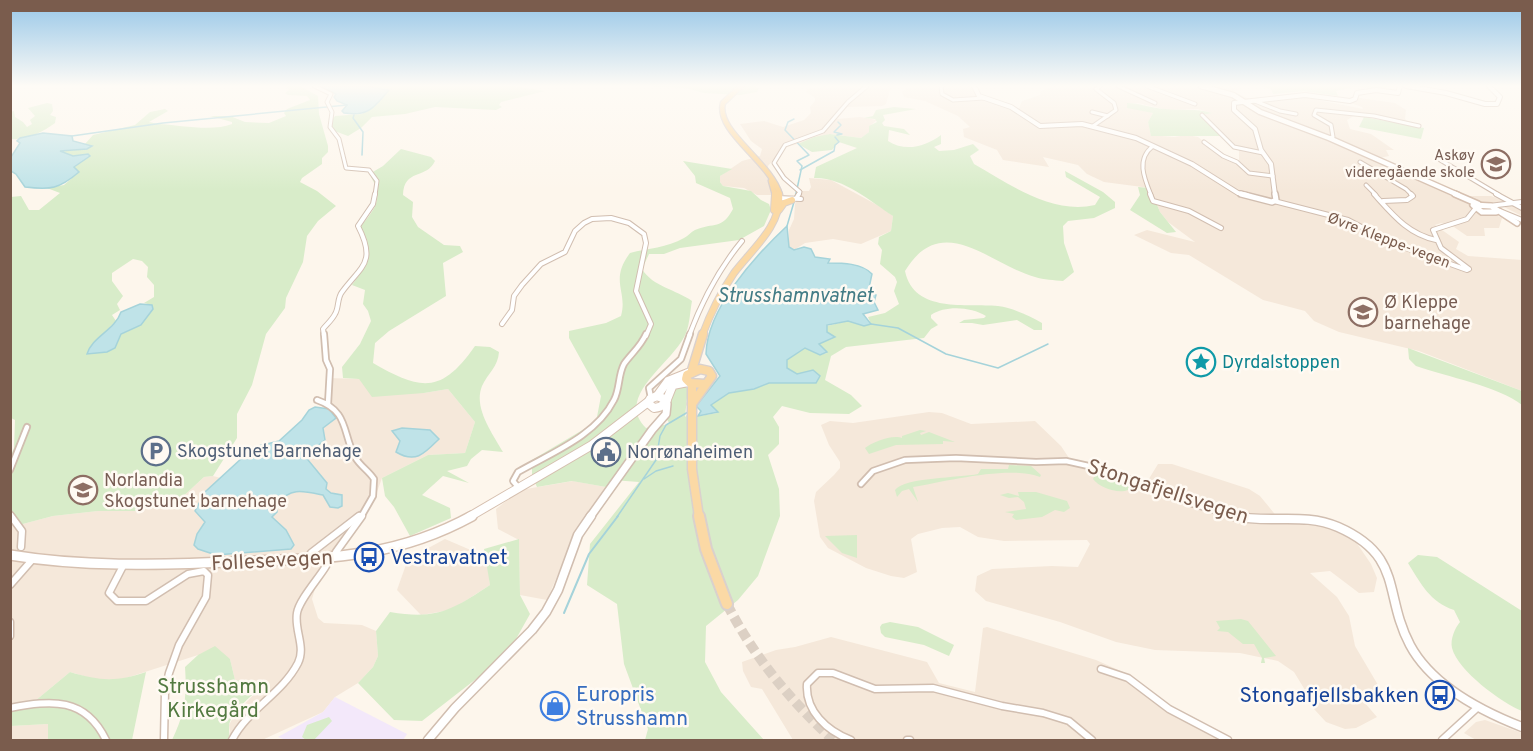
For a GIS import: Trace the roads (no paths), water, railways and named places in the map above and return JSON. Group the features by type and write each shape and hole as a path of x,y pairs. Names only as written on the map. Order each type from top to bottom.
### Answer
{"main road":[{"path":"725,121 772,174 779,198 778,211"},
{"path":"1284,121 1329,138 1455,195 1474,208 1521,222"},
{"path":"766,230 779,198"},
{"path":"727,604 707,552 695,500 689,436 690,377 713,310 784,203 797,198"},
{"path":"1474,208 1488,206 1521,222"},
{"path":"1489,213 1496,210"},
{"path":"691,405 705,384 712,378 712,374 698,355"},
{"path":"656,408 648,405 652,398 667,402 673,385 707,370"},
{"path":"690,377 705,384"},
{"name":"Follesevegen","path":"10,555 78,565 123,566 365,554 419,540 459,523 585,450 629,418 668,381 690,377"},
{"name":"Follesevegen","path":"629,418 667,402"}],"street":[{"path":"328,404 330,369 326,360 323,329 336,313 339,294 361,271 365,263 362,234 358,226 373,204 377,181 369,170 346,168 339,139 330,128 331,121"},
{"path":"779,198 797,198 800,192 784,178 774,163 778,152 793,140 824,131 832,121"},
{"name":"Øvre Kleppe-vegen","path":"1034,121 1042,126 1072,123 1093,126 1136,138 1192,164 1239,192 1348,220 1392,243 1468,270 1444,253 1436,240 1434,228 1462,221 1474,208"},
{"path":"1093,126 1100,121"},
{"path":"1208,121 1235,148 1263,153"},
{"path":"1247,121 1254,127 1263,153 1271,164 1276,200 1274,201"},
{"path":"1324,121 1331,125 1333,137 1329,138"},
{"path":"1397,121 1419,126"},
{"path":"1204,142 1223,156 1237,162 1249,173 1273,176"},
{"path":"1153,146 1147,150 1143,158 1144,185 1153,201 1189,212 1221,228"},
{"path":"1437,158 1522,208"},
{"path":"1360,162 1406,189 1413,196 1407,200 1383,201"},
{"path":"1366,185 1407,230 1421,237 1436,240"},
{"path":"1488,206 1522,202"},
{"path":"1496,210 1508,205"},
{"path":"1496,210 1504,211 1521,222"},
{"path":"502,324 513,309 517,291 541,264 556,260 564,253 573,243 576,230 583,224 601,217 612,217 629,223 644,234 646,243 636,291 651,321 645,338 623,366 615,399 600,421 574,440 515,474 513,481 520,488"},
{"path":"652,398 648,392 649,388 681,358 702,301 727,260 742,242"},
{"path":"317,400 328,404 344,421 358,463 374,475 373,496 336,552"},
{"path":"428,741 455,708 537,625 558,590 578,535 666,414 667,402"},
{"path":"656,408 658,422"},
{"path":"10,470 27,427"},
{"name":"Stongafjellsvegen","path":"861,484 873,471 905,460 962,458 1036,462 1066,461 1093,467 1227,515 1260,520 1313,519 1334,525 1355,535 1373,549 1386,566 1403,630 1411,646 1444,683 1477,708 1522,727"},
{"path":"10,514 22,531 21,547"},
{"path":"309,558 311,553 343,526 362,514"},
{"path":"10,585 33,559"},
{"path":"123,566 109,593 117,601 148,600 194,571 204,571 208,575 208,588 203,607 178,648 166,681 167,720 164,741"},
{"path":"232,741 241,722 283,684 297,666 303,651 297,630 297,609 326,566"},
{"path":"10,621 10,636"},
{"path":"1101,669 1128,678 1169,709 1228,741"},
{"path":"851,741 826,725 808,700 807,684 818,673 836,674 872,688 937,688 988,704 1031,709 1072,722 1084,730 1092,741"},
{"path":"10,708 48,701 70,705 88,714 102,728 106,741"},
{"path":"1442,741 1477,708"}],"water":[{"path":"43,133 72,136 73,141 92,146 87,149 60,151 73,156 88,154 90,156 74,167 79,172 60,185 48,188 25,187 11,171 11,157 20,143 17,141 20,138"},
{"name":"Strusshamnvatnet","path":"787,226 789,247 794,250 804,247 811,249 815,257 830,259 828,263 857,266 868,270 872,274 869,288 876,295 874,302 878,310 863,314 871,324 864,326 848,321 827,325 827,332 835,337 819,344 827,352 820,355 805,348 787,360 787,368 797,374 813,370 820,376 816,383 769,383 754,389 729,393 711,405 718,412 698,416 701,411 696,406 720,376 706,354 708,336 715,319 724,301 748,267"},
{"path":"140,304 152,305 153,309 141,325 121,334 115,348 107,352 87,354 94,343 114,324 121,312"},
{"path":"315,407 329,409 336,418 323,428 325,440 316,447 308,460 327,483 326,489 331,493 342,495 342,506 330,507 323,495 292,493 277,504 277,512 272,517 286,530 294,545 291,549 216,555 198,549 194,545 197,534 205,522 195,511 205,492 254,447 279,441 302,420 309,410"},
{"path":"402,428 430,430 439,439 420,455 409,457 396,452 400,441 392,431"}],"waterway":[{"path":"72,136 183,121"},
{"path":"355,121 363,132 362,155"},
{"path":"790,121 785,130 809,155 797,161 802,166 801,169"},
{"path":"837,135 842,134 834,132 841,125 838,122"},
{"path":"801,169 834,151 835,145 839,142 835,137"},
{"path":"795,198 801,169"},
{"path":"787,226 794,202"},
{"path":"871,324 898,328 946,354 998,368 1048,344"},
{"path":"617,517 656,460 660,436 666,425 688,412"},
{"path":"644,479 656,471 673,466"},
{"path":"564,613 589,554 618,516"}],"tunnel":[{"path":"727,604 749,642 774,677 833,740"}],"place":[{"name":"Askøy videregående skole","path":"1496,164"},
{"name":"Ø Kleppe barnehage","path":"1363,312"},
{"name":"Dyrdalstoppen","path":"1201,362"},
{"name":"Skogstunet Barnehage","path":"156,451"},
{"name":"Norrønaheimen","path":"606,452"},
{"name":"Norlandia Skogstunet barnehage","path":"83,490"},
{"name":"Vestravatnet","path":"369,557"},
{"name":"Stongafjellsbakken","path":"1440,695"},
{"name":"Europris Strusshamn","path":"555,706"}],"park label":[{"name":"Strusshamn Kirkegård","path":"213,698"}]}
